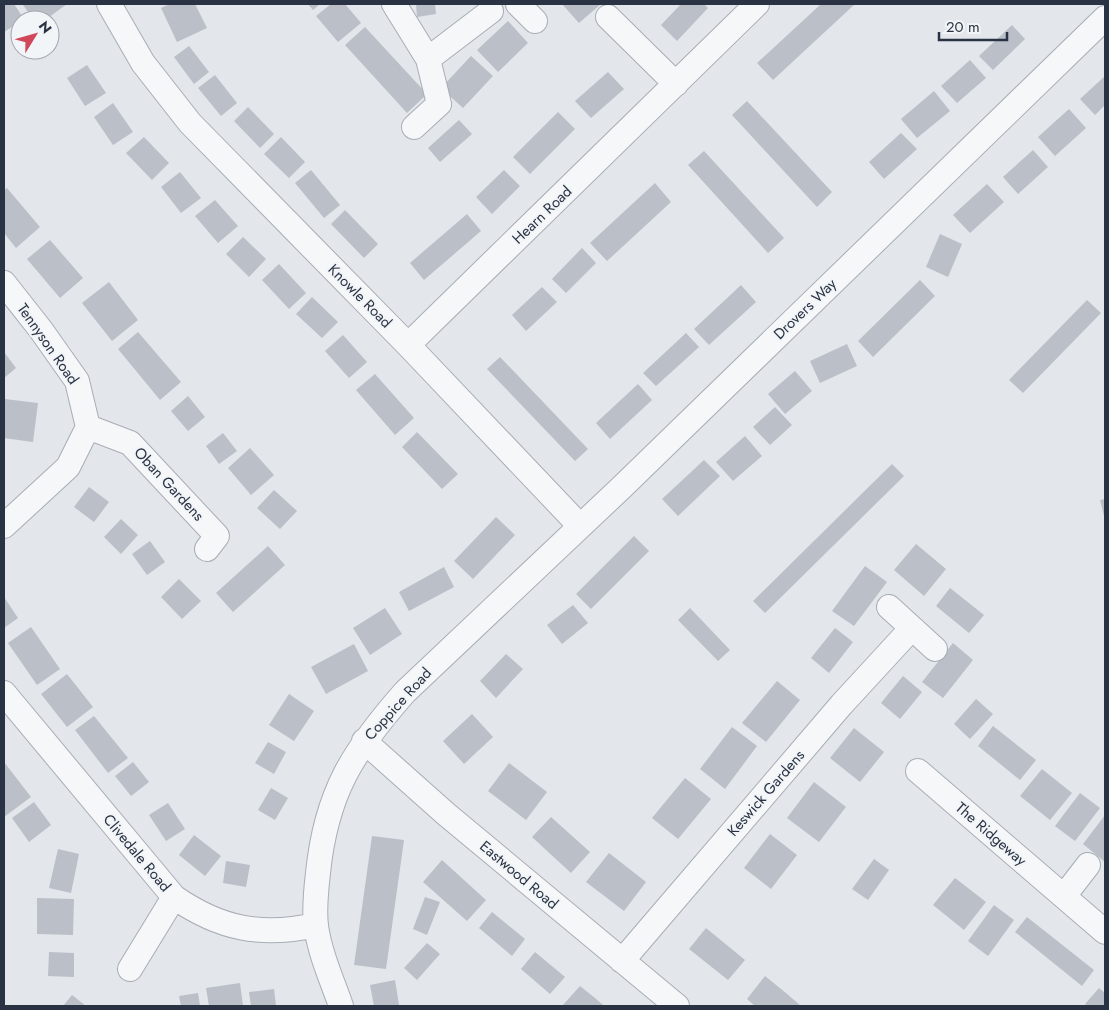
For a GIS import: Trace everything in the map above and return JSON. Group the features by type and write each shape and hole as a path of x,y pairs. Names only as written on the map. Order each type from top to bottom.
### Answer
{"street":[{"name":"Knowle Road","path":"109,4 143,63 190,123 408,345 580,526"},
{"path":"394,4 428,59 439,104 414,127"},
{"path":"518,4 535,21"},
{"name":"Hearn Road","path":"408,345 757,4"},
{"path":"428,59 491,11"},
{"path":"608,18 676,84"},
{"name":"Drovers Way","path":"504,599 1105,18"},
{"name":"Tennyson Road","path":"4,284 41,330 77,381 88,427"},
{"path":"4,526 68,467 88,427"},
{"name":"Oban Gardens","path":"88,427 130,443 218,536"},
{"name":"Coppice Road","path":"341,1006 322,952 316,925 316,894 321,842 328,813 348,766 364,741 405,692 504,599"},
{"path":"889,607 936,649"},
{"name":"Keswick Gardens","path":"622,961 842,704 912,628"},
{"name":"Clivedale Road","path":"4,693 174,896 192,909 250,931 299,929 316,925"},
{"name":"Eastwood Road","path":"364,741 446,814 677,1006"},
{"name":"The Ridgeway","path":"918,771 1105,932"},
{"path":"1064,896 1088,865"},
{"path":"130,969 174,896"}],"building":[{"path":"4,4 14,4 18,10 10,10 10,28 4,32"},
{"path":"67,4 59,10 27,10 23,5"},
{"path":"170,4 195,4 207,28 177,42 161,8"},
{"path":"308,4 320,4 313,10"},
{"path":"331,4 345,4 361,23 338,42 316,16"},
{"path":"416,4 435,4 436,14 417,17"},
{"path":"562,4 601,4 579,23"},
{"path":"681,4 704,4 708,8 677,41 661,25"},
{"path":"821,4 855,4 773,80 757,63"},
{"path":"508,21 528,43 498,72 477,50"},
{"path":"1012,25 1025,39 993,70 979,56"},
{"path":"365,27 427,94 407,113 345,45"},
{"path":"189,46 209,72 194,84 174,57"},
{"path":"471,56 493,76 463,108 441,88"},
{"path":"970,60 986,78 957,103 941,86"},
{"path":"87,65 106,93 85,106 67,78"},
{"path":"608,72 624,89 591,118 575,101"},
{"path":"215,75 237,103 221,116 198,88"},
{"path":"1105,76 1105,105 1095,115 1080,99"},
{"path":"934,91 950,111 917,138 901,119"},
{"path":"747,101 832,192 817,207 732,115"},
{"path":"113,103 133,132 113,145 94,117"},
{"path":"248,107 274,134 260,148 234,121"},
{"path":"1069,109 1086,128 1055,156 1038,137"},
{"path":"558,112 575,129 530,174 513,157"},
{"path":"459,120 472,134 440,162 428,148"},
{"path":"901,133 917,149 884,179 869,162"},
{"path":"144,137 169,163 152,180 126,153"},
{"path":"281,137 305,162 289,178 264,154"},
{"path":"1033,150 1048,167 1018,194 1003,177"},
{"path":"704,151 784,238 768,253 688,165"},
{"path":"311,170 340,205 324,218 295,183"},
{"path":"504,170 520,186 492,214 476,197"},
{"path":"180,172 201,198 181,213 161,187"},
{"path":"655,183 671,202 607,261 590,243"},
{"path":"987,184 1004,202 970,233 953,215"},
{"path":"7,188 40,227 16,248 4,233 4,190"},
{"path":"215,200 238,226 218,243 195,216"},
{"path":"345,210 378,244 364,258 331,224"},
{"path":"467,214 481,231 424,280 410,263"},
{"path":"940,234 962,244 948,277 926,267"},
{"path":"243,237 266,259 249,277 226,254"},
{"path":"50,240 83,278 60,298 27,259"},
{"path":"582,248 596,263 566,293 552,279"},
{"path":"279,264 306,293 289,309 262,280"},
{"path":"920,280 935,296 873,357 858,341"},
{"path":"109,282 138,320 112,341 82,303"},
{"path":"741,285 756,302 709,345 694,329"},
{"path":"542,287 557,302 526,331 512,315"},
{"path":"312,297 338,322 322,338 296,314"},
{"path":"1087,300 1101,313 1023,393 1009,380"},
{"path":"138,332 181,382 160,400 118,349"},
{"path":"686,333 699,347 656,386 643,373"},
{"path":"343,335 367,362 349,378 325,351"},
{"path":"847,344 857,366 820,383 810,361"},
{"path":"4,352 16,368 4,378"},
{"path":"500,357 588,449 575,461 487,369"},
{"path":"795,371 812,391 785,414 768,394"},
{"path":"375,374 414,418 395,435 356,390"},
{"path":"638,384 652,400 610,439 596,423"},
{"path":"188,396 205,417 188,431 171,411"},
{"path":"5,399 38,403 33,442 4,438"},
{"path":"775,407 792,425 770,445 753,427"},
{"path":"417,432 458,474 442,489 402,447"},
{"path":"223,433 237,451 219,464 206,446"},
{"path":"745,436 762,456 733,481 716,462"},
{"path":"250,448 274,475 251,495 228,468"},
{"path":"704,460 720,476 678,516 662,499"},
{"path":"892,464 904,476 765,613 753,601"},
{"path":"89,487 109,502 94,522 74,507"},
{"path":"274,490 297,511 280,529 257,508"},
{"path":"1105,499 1105,520 1100,500"},
{"path":"496,517 515,535 473,579 454,561"},
{"path":"121,519 138,535 121,554 104,537"},
{"path":"634,536 649,551 591,609 576,594"},
{"path":"150,541 165,562 147,575 132,554"},
{"path":"916,544 946,569 924,596 894,570"},
{"path":"268,546 285,565 233,612 216,593"},
{"path":"865,566 887,582 854,626 832,611"},
{"path":"444,567 454,587 409,611 399,592"},
{"path":"179,579 201,601 182,619 161,597"},
{"path":"950,588 984,615 969,633 936,606"},
{"path":"4,597 18,618 4,628"},
{"path":"573,605 588,623 562,644 547,625"},
{"path":"385,608 402,634 370,655 353,628"},
{"path":"690,608 730,650 718,661 678,620"},
{"path":"31,627 60,669 37,685 8,643"},
{"path":"835,628 853,642 829,673 811,658"},
{"path":"953,643 973,660 943,698 922,682"},
{"path":"354,644 368,671 326,694 311,667"},
{"path":"506,654 523,669 496,698 480,681"},
{"path":"67,674 93,707 67,727 41,694"},
{"path":"903,676 922,692 900,719 881,703"},
{"path":"777,681 800,700 766,742 742,723"},
{"path":"289,694 314,711 294,741 269,725"},
{"path":"976,699 993,714 970,739 954,724"},
{"path":"472,714 493,737 464,764 443,741"},
{"path":"94,716 128,758 108,773 75,730"},
{"path":"993,726 1036,760 1020,780 978,746"},
{"path":"732,727 757,746 725,789 700,769"},
{"path":"854,728 884,752 860,782 830,758"},
{"path":"268,742 286,752 274,774 255,763"},
{"path":"4,762 31,797 4,817"},
{"path":"133,762 149,782 131,796 115,776"},
{"path":"509,763 547,792 526,820 488,791"},
{"path":"1042,769 1072,793 1050,820 1020,796"},
{"path":"685,778 711,799 678,839 652,818"},
{"path":"814,782 846,807 819,842 787,818"},
{"path":"271,788 288,798 275,820 258,810"},
{"path":"1080,793 1100,808 1075,841 1055,826"},
{"path":"34,802 51,825 29,842 12,818"},
{"path":"168,803 185,829 166,841 149,815"},
{"path":"1105,815 1105,862 1083,844"},
{"path":"551,817 590,852 571,873 532,837"},
{"path":"770,834 797,855 771,889 744,868"},
{"path":"194,835 221,856 205,876 179,855"},
{"path":"372,836 404,840 386,969 354,965"},
{"path":"58,849 79,854 71,893 49,888"},
{"path":"609,853 646,882 624,911 586,882"},
{"path":"874,859 889,870 868,900 852,889"},
{"path":"442,860 486,900 467,921 423,882"},
{"path":"226,861 250,865 246,887 223,883"},
{"path":"955,878 986,902 964,930 933,905"},
{"path":"425,897 440,902 427,935 413,929"},
{"path":"37,898 74,899 73,935 37,934"},
{"path":"994,905 1014,920 988,956 968,941"},
{"path":"492,912 525,939 512,956 479,928"},
{"path":"1027,917 1094,970 1082,986 1015,932"},
{"path":"706,928 745,960 728,980 689,949"},
{"path":"427,943 440,954 417,980 404,968"},
{"path":"49,952 74,953 74,977 48,976"},
{"path":"535,952 565,977 550,994 521,969"},
{"path":"765,976 801,1006 755,1006 747,999"},
{"path":"395,980 399,1005 374,1006 370,985"},
{"path":"240,983 243,1006 209,1006 206,988"},
{"path":"580,986 595,998 604,1006 563,1005"},
{"path":"1099,988 1105,993 1105,1006 1088,1006 1085,1004"},
{"path":"274,989 276,1006 251,1006 249,992"},
{"path":"198,993 200,1006 181,1006 179,996"},
{"path":"72,995 86,1006 63,1006"}]}
